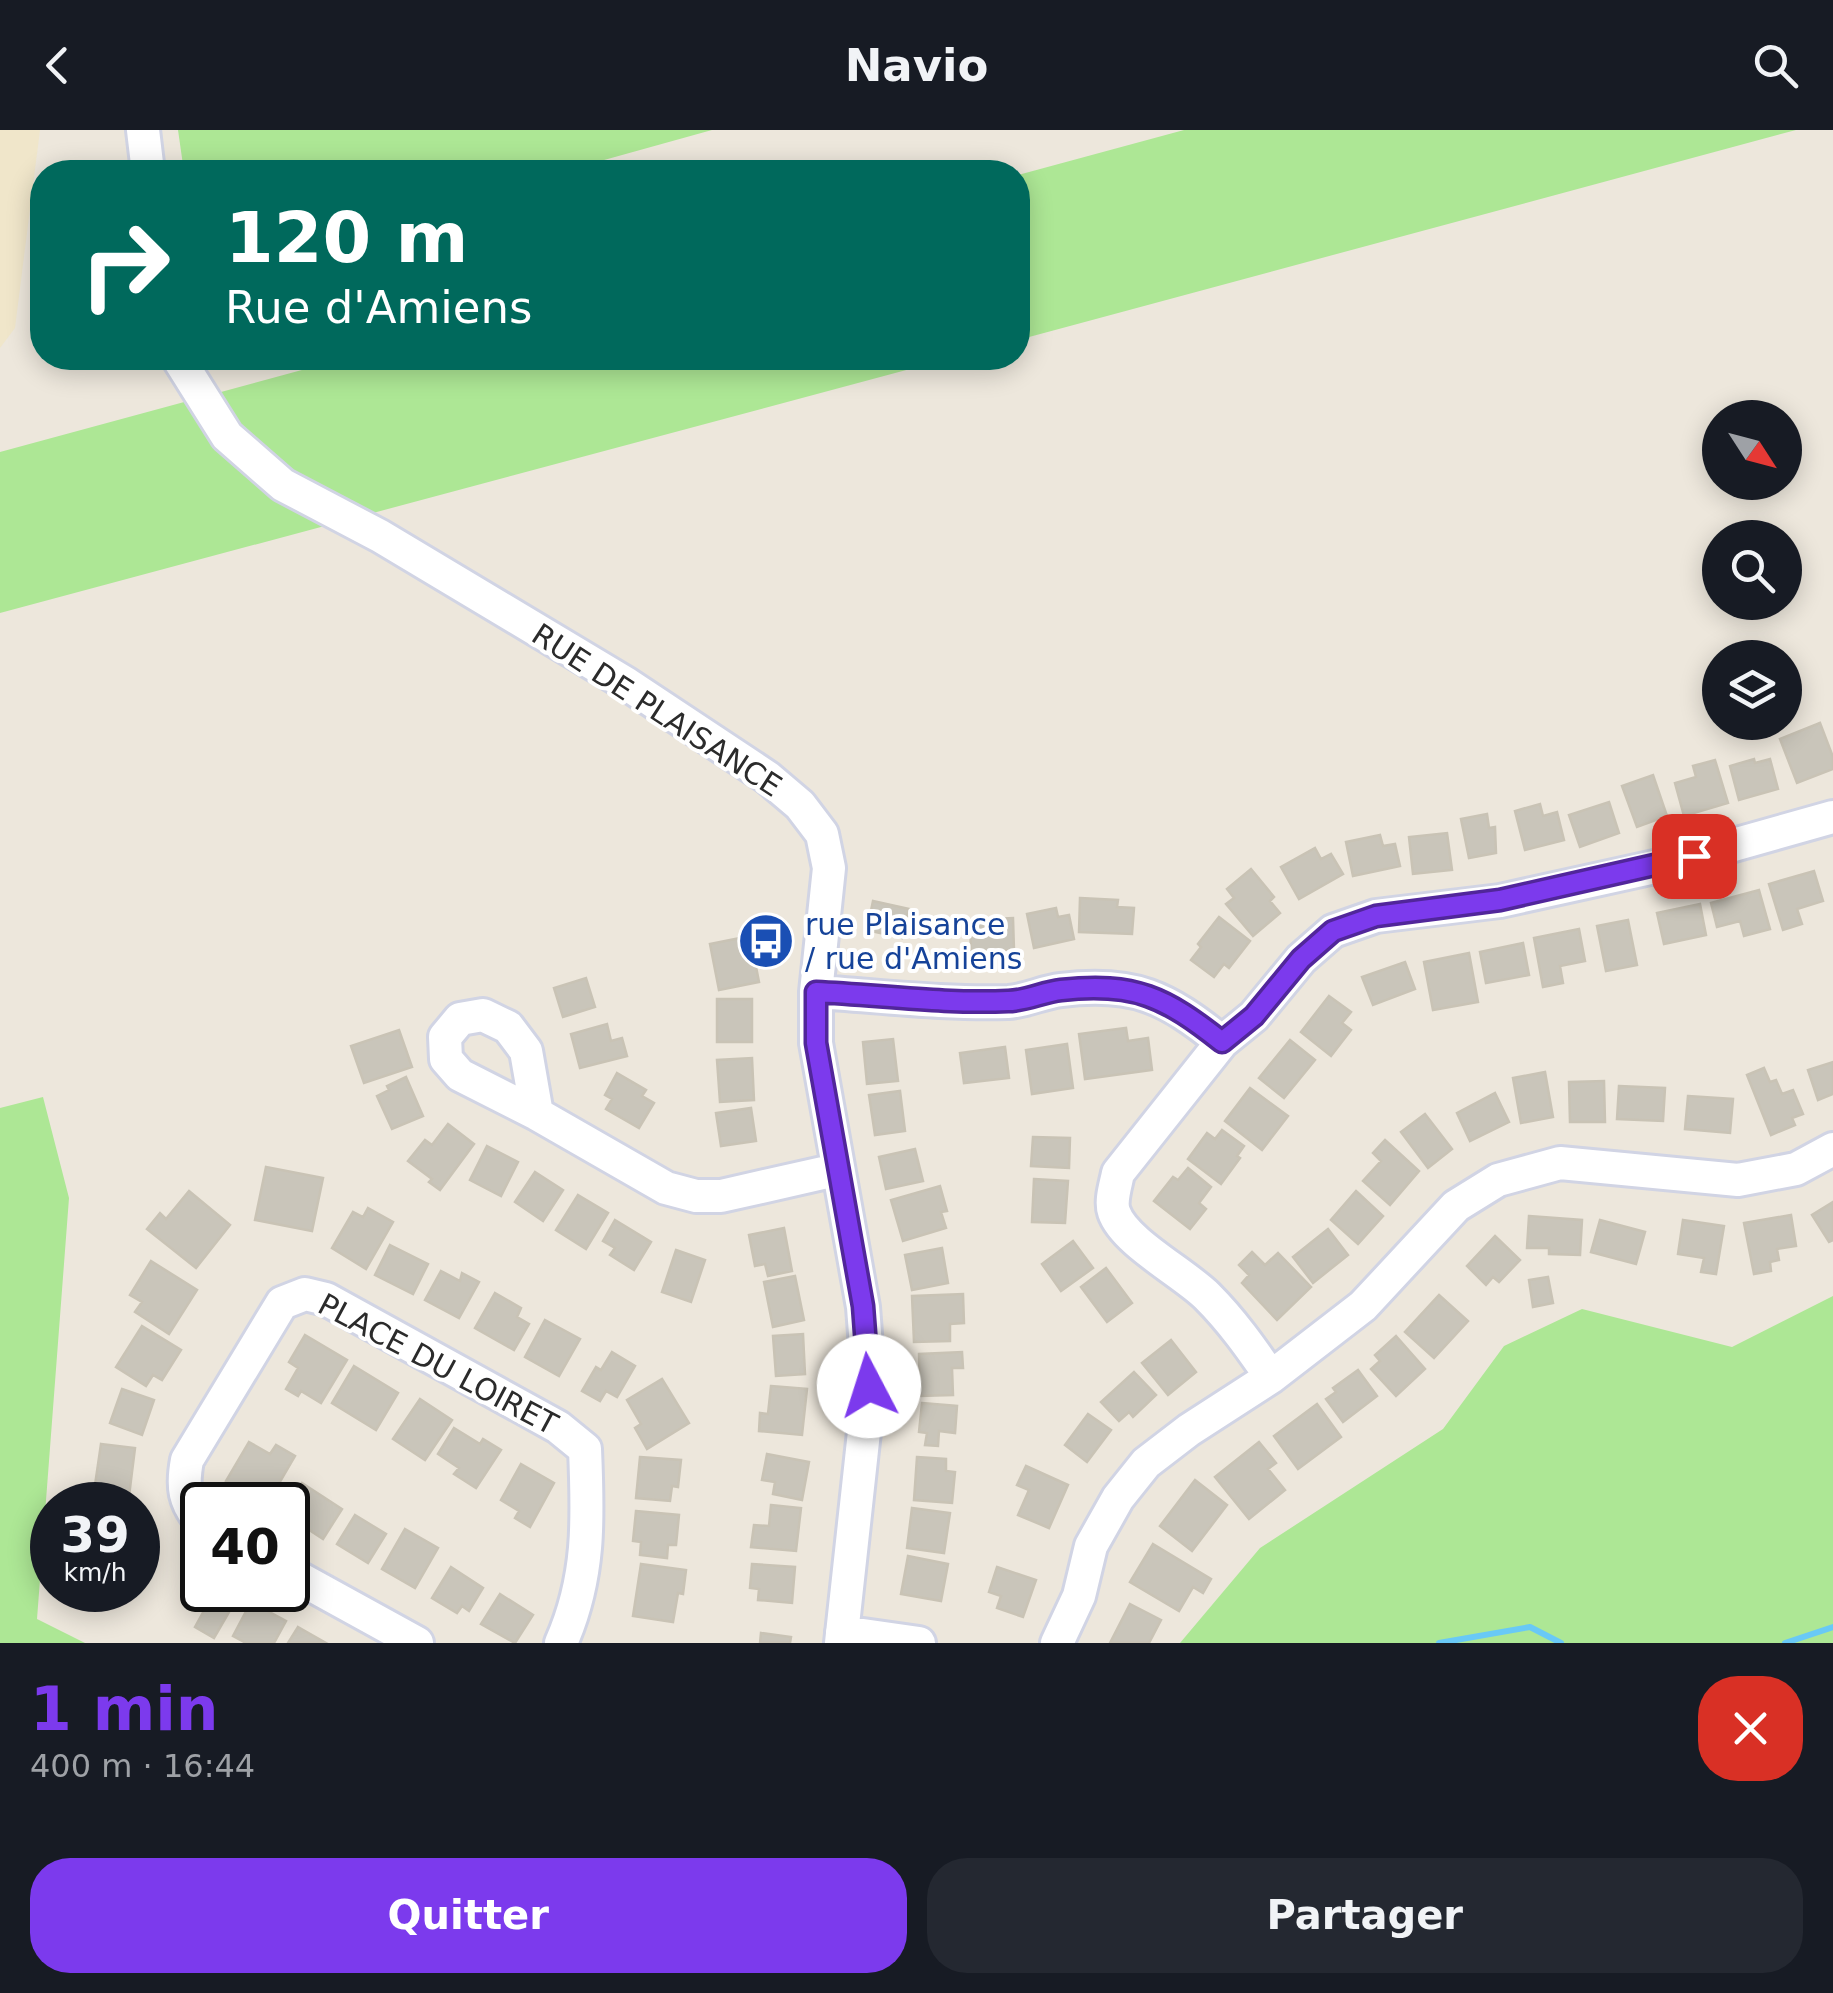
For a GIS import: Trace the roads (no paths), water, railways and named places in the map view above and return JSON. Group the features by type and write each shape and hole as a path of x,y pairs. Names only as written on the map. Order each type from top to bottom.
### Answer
{"street":[{"path":"143,130 147,160"},
{"name":"RUE DE PLAISANCE","path":"186,370 227,436 283,485 380,536 627,684 767,777 800,806 822,834 829,868 816,992 816,1043 863,1306 869,1386 841,1638"},
{"path":"1271,1377 1238,1330 1204,1293 1125,1230 1113,1210 1118,1173 1222,1042 1254,1016 1301,959 1333,931 1376,916 1500,900 1658,866 1833,817"},
{"path":"816,992 1013,1002 1055,991 1127,989 1159,998 1222,1042"},
{"path":"538,1114 666,1188 696,1196 721,1196 836,1170"},
{"path":"1057,1643 1079,1596 1090,1546 1118,1498 1146,1463 1271,1377 1362,1306 1456,1206 1498,1180 1560,1163 1738,1180 1796,1169 1833,1149"},
{"name":"PLACE DU LOIRET","path":"184,1482 187,1460 282,1303 305,1294 326,1299 558,1427 585,1449 587,1552 584,1574 561,1643"},
{"path":"310,1584 417,1643"},
{"path":"841,1638 919,1643"}],"waterway":[{"path":"1439,1643 1530,1627 1561,1643"},
{"path":"1785,1643 1833,1627"}],"place":[{"name":"rue Plaisance / rue d'Amiens","path":"766,941"}]}
